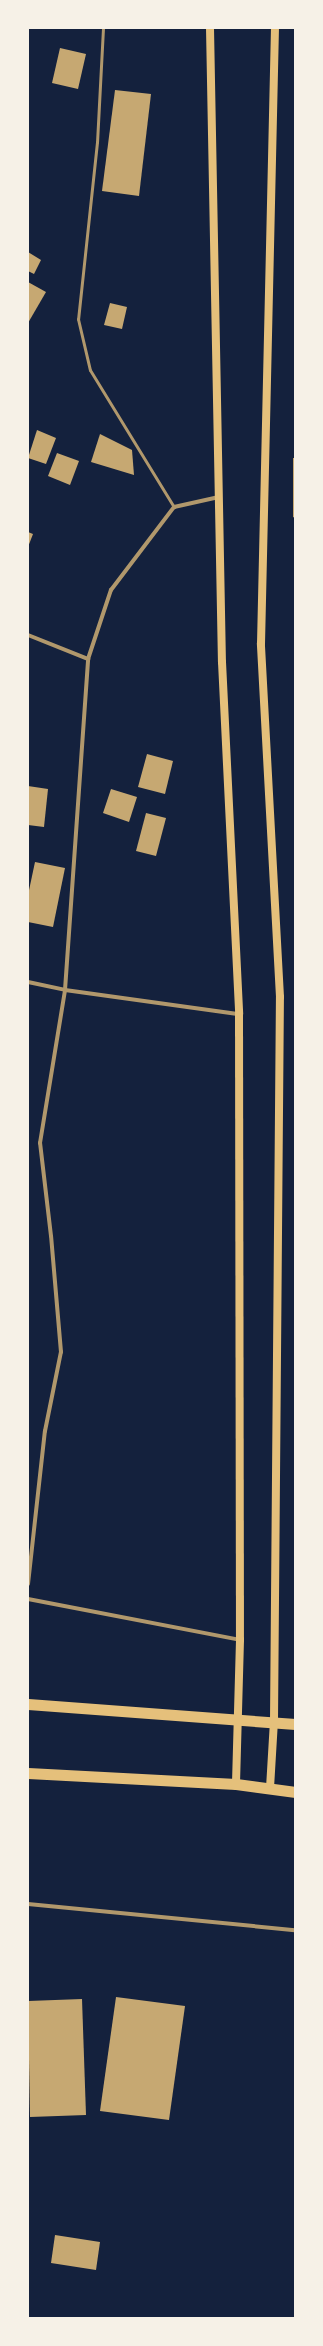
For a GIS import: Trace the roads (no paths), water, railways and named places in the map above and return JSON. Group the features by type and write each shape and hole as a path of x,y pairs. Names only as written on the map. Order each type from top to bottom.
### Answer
{"highway":[{"path":"28,1704 237,1718 295,1724"},
{"path":"28,1773 236,1784 295,1792"}],"main road":[{"path":"210,28 222,662 239,1014 240,1640 236,1784"},
{"path":"270,1788 274,1721 280,997 262,644 275,28"}],"street":[{"path":"28,1584 45,1431 61,1352 51,1236 40,1142 65,990 88,660 111,590 174,507 219,497"},
{"path":"28,634 88,660"},
{"path":"28,982 65,990 239,1014"},
{"path":"28,1599 240,1640"},
{"path":"28,1904 295,1930"}],"lane":[{"path":"103,28 97,142 78,319 90,370 174,507"}]}
